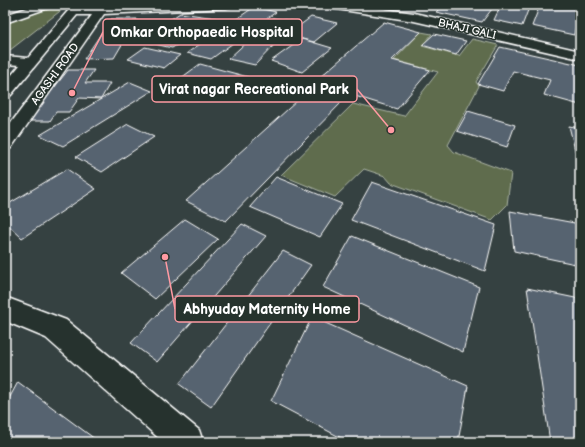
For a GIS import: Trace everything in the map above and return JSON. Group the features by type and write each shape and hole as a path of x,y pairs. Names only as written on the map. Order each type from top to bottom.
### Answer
{"street":[{"path":"5,19 47,5"},
{"path":"77,8 226,5"},
{"name":"BHAJI GALI","path":"330,5 414,17 580,55"},
{"name":"AGASHI ROAD","path":"5,92 77,8"},
{"name":"AGASHI ROAD","path":"5,144 104,8"},
{"path":"5,60 30,62"},
{"path":"5,309 56,329 187,442"}],"green space":[{"path":"53,5 68,5 5,54 5,21"},
{"path":"421,32 432,34 422,46 459,56 472,39 498,45 476,82 479,86 448,145 454,152 511,173 507,205 492,220 391,183 385,176 364,169 335,197 281,175 353,104 404,116 438,72 394,60"}],"building":[{"path":"417,5 440,5 436,9"},
{"path":"443,5 495,5 482,22 436,12"},
{"path":"501,5 530,5 522,26 494,20"},
{"path":"540,5 580,5 574,35 532,26"},
{"path":"254,7 276,12 211,59 187,53"},
{"path":"180,13 216,18 203,30 165,23"},
{"path":"311,17 337,23 314,42 287,35"},
{"path":"273,18 296,22 255,65 228,59"},
{"path":"111,19 137,19 114,58 84,59"},
{"path":"384,22 421,32 392,60 430,70 397,109 313,83"},
{"path":"159,34 185,40 172,48 146,42"},
{"path":"434,34 466,41 456,55 422,45"},
{"path":"302,39 332,48 302,72 271,61"},
{"path":"145,47 180,55 164,68 128,59"},
{"path":"500,47 580,65 580,105 544,95 550,80 513,71 503,91 478,84"},
{"path":"200,64 248,77 224,99 210,95 216,90 193,83 187,88 173,84"},
{"path":"68,70 94,70 85,83 110,83 101,99 79,98 69,112 56,112 50,121 28,121"},
{"path":"130,82 152,91 63,146 40,135"},
{"path":"308,91 342,102 226,221 186,201"},
{"path":"468,111 515,125 507,147 457,131"},
{"path":"128,124 154,137 102,172 76,157"},
{"path":"569,126 580,128 580,170"},
{"path":"67,169 96,189 22,238 5,222 5,206"},
{"path":"276,177 342,204 320,237 250,207"},
{"path":"372,182 496,225 485,271 351,220"},
{"path":"510,211 580,224 580,265 514,251"},
{"path":"185,219 218,239 155,299 121,273"},
{"path":"242,224 266,236 157,362 131,343"},
{"path":"352,236 479,287 463,352 323,287"},
{"path":"283,251 311,265 211,407 179,384"},
{"path":"527,288 580,299 580,442 550,442"},
{"path":"312,317 468,386 458,442 349,442 271,401"},
{"path":"18,382 99,442 5,442 5,406"}],"place":[{"name":"Omkar Orthopaedic Hospital","path":"72,93"},
{"name":"Virat nagar Recreational Park","path":"391,130"},
{"name":"Abhyuday Maternity Home","path":"165,257"}]}
